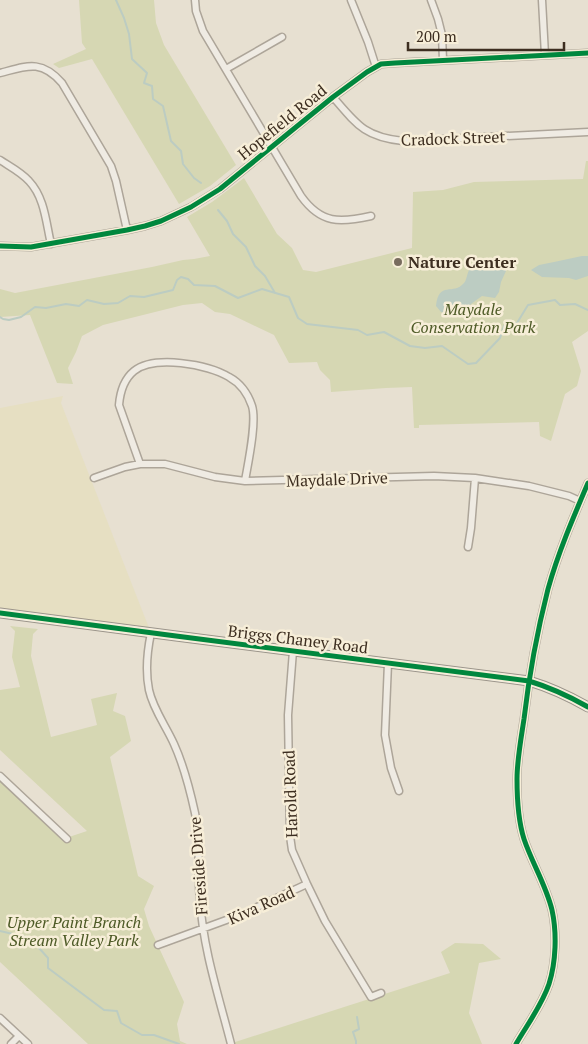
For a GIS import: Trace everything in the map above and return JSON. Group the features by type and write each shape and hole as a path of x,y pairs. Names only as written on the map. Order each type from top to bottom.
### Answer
{"main road":[{"name":"Briggs Chaney Road","path":"0,613 529,681 548,686 588,707"}],"street":[{"path":"195,0 196,11 204,31 308,206 313,211 327,218 340,221 371,216"},
{"path":"351,0 376,67"},
{"path":"431,0 442,35 444,60"},
{"path":"542,0 545,55"},
{"path":"226,69 282,37"},
{"name":"Hopefield Road","path":"0,246 31,247 126,230 160,221 191,207 220,189 333,97 381,64 588,53"},
{"path":"0,73 35,66 54,74 62,83 111,166 126,230"},
{"name":"Cradock Street","path":"333,97 354,121 364,129 388,139 403,141 588,132"},
{"path":"0,160 25,177 36,190 43,205 51,244"},
{"path":"140,464 119,405 126,380 134,371 144,366 166,362 190,364 229,376 243,388 249,398 254,420 245,481"},
{"name":"Maydale Drive","path":"94,478 140,464 165,464 245,481 434,476 475,478 528,486 569,496 580,501"},
{"path":"468,547 475,478"},
{"path":"516,1044 549,984 556,940 552,910 524,839 518,804 517,777 529,681 548,589 588,483"},
{"name":"Fireside Drive","path":"151,633 146,668 149,690 186,777 195,814 199,847 199,899 203,929 231,1044"},
{"name":"Harold Road","path":"293,651 288,714 290,836 292,850 325,921 371,997 381,993"},
{"path":"388,663 385,735 390,768 399,792"},
{"path":"0,776 67,839"},
{"name":"Kiva Road","path":"158,945 240,915 307,884"},
{"path":"0,1018 28,1044"},
{"path":"11,1044 19,1036"}],"shaded area":[{"path":"588,256 588,276 576,280 542,277 531,270 539,265"},
{"path":"484,260 503,263 506,271 495,298 482,296 466,310 459,308 447,314 441,312 436,306 440,293 460,287 465,282 470,269"},
{"path":"63,396 61,403 151,633 0,613 0,408"}],"green space":[{"path":"79,0 154,0 156,23 164,45 236,165 210,186 179,204 92,59 59,68 53,64 86,49 82,43"},
{"name":"Maydale Conservation Park","path":"586,161 588,161 588,331 572,342 581,371 577,386 565,394 551,441 540,436 539,422 419,425 419,428 414,428 412,387 331,392 330,380 320,370 317,362 289,363 274,335 230,314 215,312 202,303 183,305 103,325 82,336 68,368 73,384 57,383 30,315 0,317 0,289 15,293 210,256 187,217 212,202 244,178 277,234 292,248 303,270 316,272 412,248 413,192 443,190 474,182 583,179"},
{"name":"Upper Paint Branch Stream Valley Park","path":"10,626 38,629 33,634 31,656 51,737 97,725 91,699 117,693 113,711 125,716 131,741 110,757 138,876 154,886 144,909 149,926 184,1002 177,1024 180,1041 187,1044 88,1044 0,962 0,780 63,839 87,831 0,750 0,690 20,687 12,657 15,631"},
{"path":"455,943 483,944 501,959 479,963 469,1013 482,1044 229,1044 450,973 441,952"}],"waterway":[{"path":"116,0 129,34 132,59 147,73 144,83 152,86 153,99 163,106 171,141 181,151 183,164 194,178 201,183"},
{"path":"218,210 227,221 233,234 246,247 255,266 265,276 275,293"},
{"path":"0,317 9,320 21,317 35,307 46,308 66,304 79,306 87,300 104,304 118,303 130,296 144,297 173,290 177,280 181,277 188,279 194,285 215,286 238,298 262,289 289,297 298,318 307,324 358,330 367,335 384,332 410,346 425,348 442,346 468,364 476,363 500,338 504,326 517,323 528,305 555,300 560,305 575,304 588,310"},
{"path":"0,931 30,938 48,958 48,968 104,1010 117,1011 121,1023 142,1035 154,1035 179,1044"},
{"path":"356,1044 353,1032 359,1029 357,1017"}],"cycle path":[{"path":"0,246 31,247 127,230 161,221 191,207 220,189 333,97 381,64 588,53"},
{"path":"516,1044 546,992 553,966 555,947 555,928 552,910 543,883 527,848 520,824 517,787 519,749 528,687 548,589 571,522 588,483"},
{"path":"0,613 529,681 559,692 588,707"}],"place":[{"name":"Nature Center","path":"398,262"}]}
